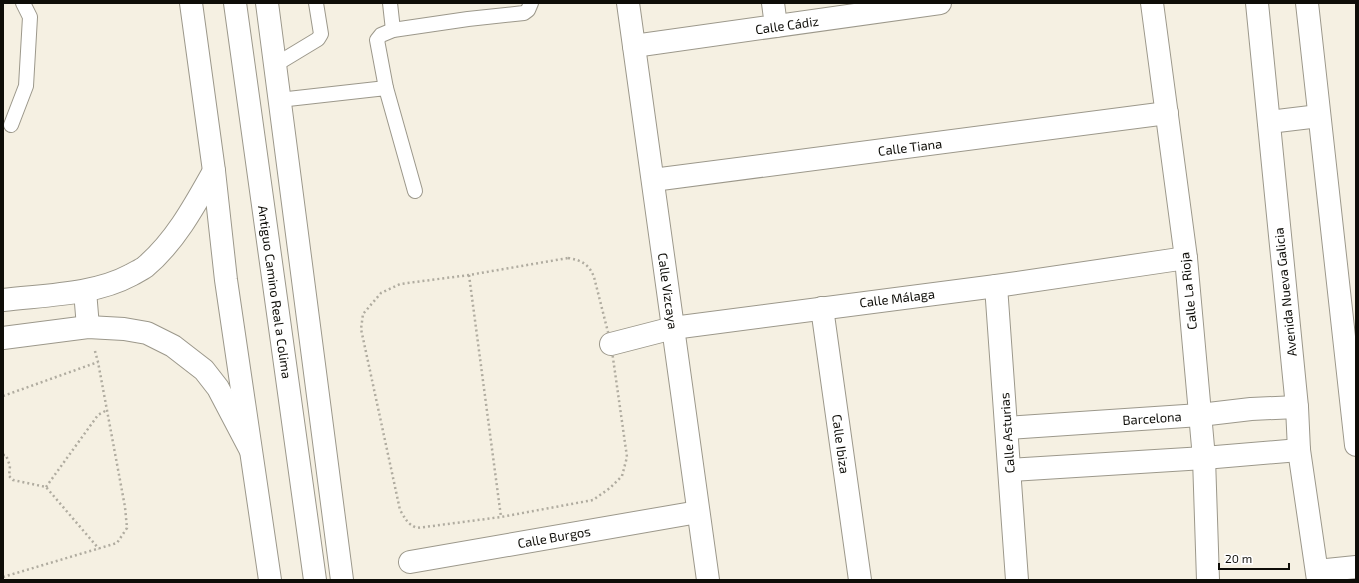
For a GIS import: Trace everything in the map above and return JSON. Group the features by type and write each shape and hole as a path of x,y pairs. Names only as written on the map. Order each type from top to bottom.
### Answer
{"street":[{"path":"191,3 214,171 226,280 270,580"},
{"name":"Antiguo Camino Real a Colima","path":"235,3 315,580"},
{"path":"267,3 342,580"},
{"name":"Calle Vizcaya","path":"628,3 708,580"},
{"path":"773,3 776,26"},
{"name":"Calle Cádiz","path":"634,46 917,5 940,3"},
{"name":"Calle La Rioja","path":"1152,3 1186,258 1204,458 1208,580"},
{"name":"Avenida Nueva Galicia","path":"1257,3 1300,450 1317,576"},
{"path":"1307,3 1356,440"},
{"name":"Calle Tiana","path":"652,180 1166,113"},
{"path":"1268,122 1319,116"},
{"path":"3,300 84,291 120,281 144,268 170,240 189,215 214,171"},
{"name":"Calle Málaga","path":"611,344 673,328 996,286 1186,258"},
{"name":"Calle Asturias","path":"996,286 1017,580"},
{"path":"84,291 88,327"},
{"name":"Calle Ibiza","path":"822,308 860,580"},
{"path":"3,338 88,327 124,329 147,333 173,346 204,370 218,388 251,451"},
{"name":"Barcelona","path":"1007,428 1297,407"},
{"path":"1010,470 1204,458 1300,450"},
{"name":"Calle Burgos","path":"410,562 698,512"},
{"path":"1317,576 1356,567"}],"lane":[{"path":"11,125 26,86 30,17 23,3"},
{"path":"275,65 318,39 321,34 316,3"},
{"path":"390,3 393,30"},
{"path":"415,191 386,88 377,40 381,35 393,30 468,19 524,13 528,10 531,3"},
{"path":"279,100 386,88"}],"path":[{"path":"568,258 579,260 590,268 594,277 611,344 627,457 622,476 610,488 593,500 501,517 417,528 406,521 400,510 361,329 364,314 381,293 400,284 469,275 568,258"},
{"path":"469,275 501,517"},
{"path":"3,396 98,362 126,507 128,528 117,543 3,577"},
{"path":"46,487 98,415 107,410"},
{"path":"3,454 6,455 10,466 9,476 13,480 46,487 99,549"}]}
